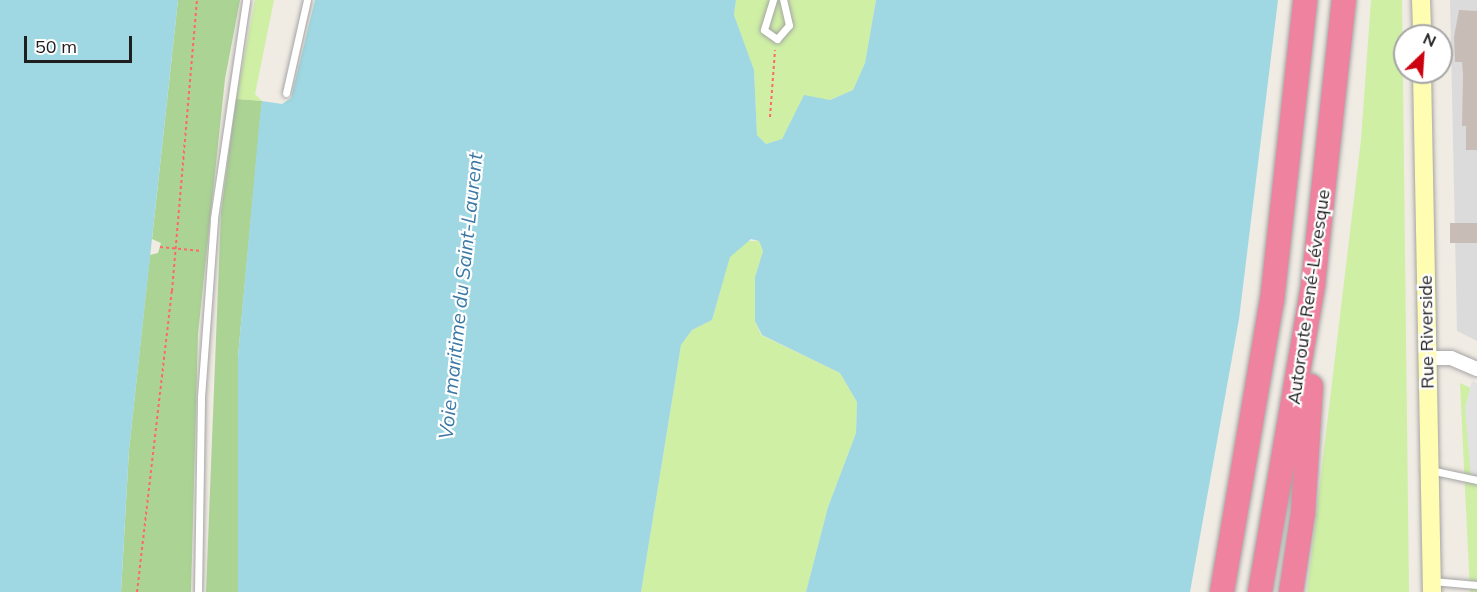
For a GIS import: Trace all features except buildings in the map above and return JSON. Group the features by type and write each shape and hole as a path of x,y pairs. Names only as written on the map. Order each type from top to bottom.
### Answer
{"highway":[{"name":"Autoroute René-Lévesque","path":"1222,592 1272,301 1305,0"},
{"name":"Autoroute René-Lévesque","path":"1260,592 1322,219 1344,0"},
{"path":"1291,592 1303,513 1322,219"}],"street":[{"path":"1421,0 1422,24"},
{"name":"Rue Riverside","path":"1422,84 1432,586"},
{"path":"1428,358 1451,358 1477,369"}],"lane":[{"path":"198,592 211,252 246,0"},
{"path":"286,93 307,0"},
{"path":"773,0 764,30 777,39 789,25 783,0"},
{"path":"1429,470 1477,480"},
{"path":"1432,586 1477,585"}],"path":[{"path":"137,592 174,247 197,0"},
{"path":"770,117 777,39"},
{"path":"160,247 211,252"}],"shaded area":[{"path":"1450,0 1477,0 1477,341 1457,331 1452,84 1453,24 1451,24"},
{"path":"1472,381 1477,383 1477,482 1471,479 1465,408"}],"green space":[{"path":"178,0 240,0 225,79 198,334 191,592 121,592 129,450 150,255 158,253 161,243 152,239"},
{"path":"255,0 274,0 255,94 262,101 236,99"},
{"path":"736,0 876,0 865,63 853,90 830,100 804,96 782,139 766,144 757,135 754,71 734,15"},
{"path":"1371,0 1402,0 1402,24 1393,24 1393,84 1403,84 1409,592 1307,592 1361,140"},
{"path":"236,99 262,101 238,356 238,592 206,592 221,212"},
{"path":"745,241 759,241 763,251 755,277 755,321 761,335 840,373 857,402 856,433 828,507 806,592 641,592 681,345 692,330 712,320 730,256"},
{"path":"1460,383 1477,391 1477,592 1470,592"}],"water":[{"path":"0,0 178,0 129,450 121,592 0,592"},
{"name":"Voie maritime du Saint-Laurent","path":"315,0 736,0 734,15 754,70 757,135 766,144 782,139 804,95 830,100 853,90 865,63 876,0 1278,0 1239,319 1190,592 806,592 828,507 856,433 857,402 840,373 762,335 755,321 755,277 763,251 759,241 751,239 730,257 712,320 692,330 681,345 641,592 238,592 238,356 260,115 262,101 282,104 291,98"}]}
